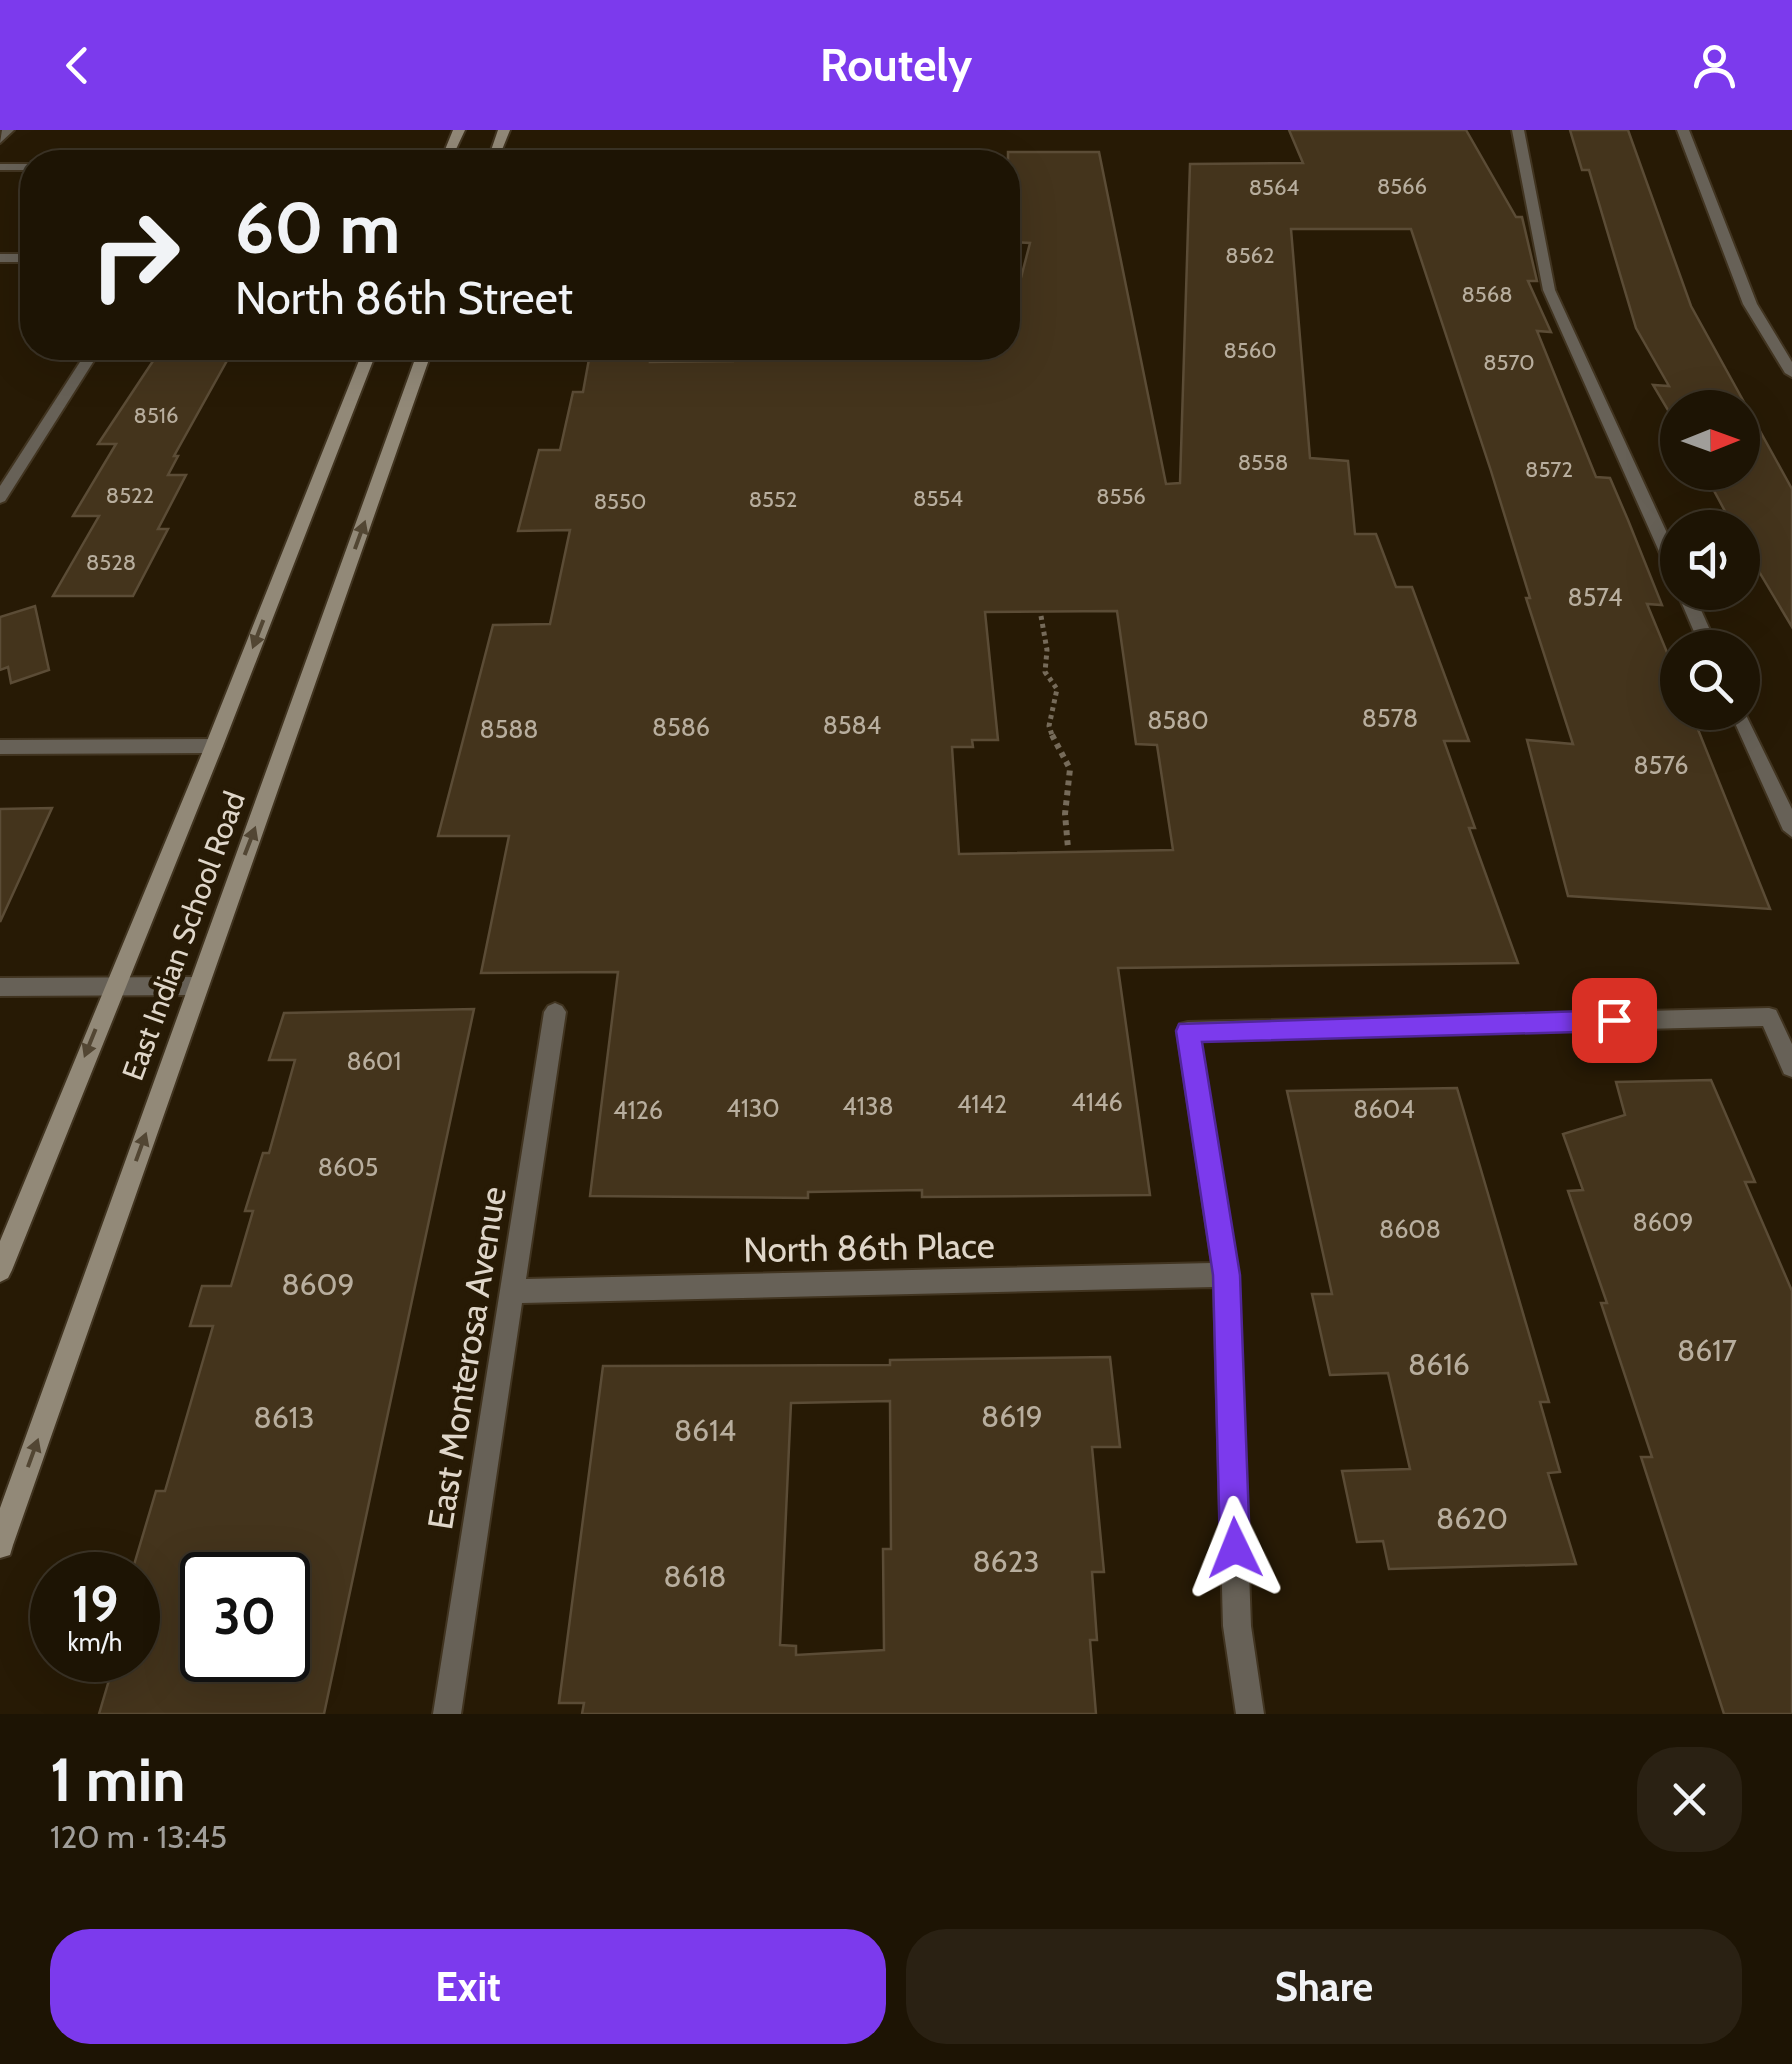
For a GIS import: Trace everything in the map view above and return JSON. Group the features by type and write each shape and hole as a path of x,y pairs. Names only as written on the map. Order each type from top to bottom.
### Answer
{"main road":[{"name":"East Indian School Road","path":"0,1270 366,360"},
{"name":"East Indian School Road","path":"0,1545 422,360"}],"street":[{"path":"0,140 8,130"},
{"path":"1518,130 1549,290 1660,536"},
{"path":"1684,130 1750,304 1792,373"},
{"path":"0,498 88,360"},
{"path":"1747,730 1792,830"},
{"path":"0,747 214,746"},
{"path":"0,988 198,986"},
{"name":"East Monterosa Avenue","path":"447,1714 555,1012"},
{"path":"1250,1714 1238,1626 1226,1275 1188,1031 1769,1016 1792,1066"},
{"name":"North 86th Place","path":"513,1291 1226,1275"}],"path":[{"path":"1040,616 1047,650 1045,672 1056,689 1049,726 1070,769 1065,814 1068,848"}],"building":[{"path":"1289,130 1466,130 1516,217 1522,217 1537,281 1528,281 1551,332 1537,331 1596,477 1610,478 1660,600 1660,605 1647,604 1660,635 1660,730 1698,730 1770,909 1568,896 1527,740 1573,744 1526,598 1530,598 1491,471 1411,229 1291,229 1310,458 1348,461 1355,534 1376,534 1396,587 1412,587 1469,741 1444,741 1475,828 1469,828 1518,963 1118,968 1150,1195 922,1197 922,1190 808,1192 808,1198 590,1196 618,972 481,973 509,836 438,836 493,625 550,624 570,530 518,531 539,450 560,450 573,392 583,392 589,360 1020,360 1020,282 1030,243 1020,243 1020,152 1099,152 1166,484 1180,483 1190,164 1303,163","holes":["1117,611 1136,744 1157,745 1173,850 959,854 952,747 973,747 972,740 998,740 985,612"]},
{"path":"1570,130 1628,130 1691,306 1737,390 1660,390 1660,397 1653,385 1669,386 1636,328 1589,170 1582,170"},
{"path":"154,360 227,360 174,456 178,456 168,475 186,475 158,529 168,529 133,596 53,596 99,516 73,516 116,444 98,444"},
{"path":"1760,431 1792,489 1792,627 1760,573 1760,510 1724,510 1714,490 1760,490"},
{"path":"35,606 49,670 11,683 8,667 0,670 0,617"},
{"path":"52,808 0,922 0,809"},
{"path":"474,1009 324,1714 99,1714 108,1682 160,1682 160,1552 138,1552 156,1491 165,1491 213,1326 190,1326 202,1286 231,1286 253,1211 245,1211 263,1153 269,1153 295,1060 269,1060 284,1013"},
{"path":"1711,1080 1755,1182 1745,1182 1792,1291 1792,1714 1724,1714 1641,1457 1652,1457 1601,1303 1607,1303 1568,1191 1583,1190 1563,1134 1625,1115 1616,1082"},
{"path":"1457,1088 1549,1402 1540,1402 1560,1472 1548,1473 1576,1564 1389,1569 1383,1541 1357,1542 1342,1471 1410,1469 1388,1373 1330,1375 1312,1294 1332,1294 1287,1091"},
{"path":"1110,1357 1120,1447 1092,1447 1104,1572 1092,1572 1097,1640 1090,1640 1096,1714 582,1714 584,1703 559,1703 603,1366 890,1365 890,1360","holes":["890,1401 891,1549 883,1549 884,1650 796,1655 796,1646 780,1645 791,1403"]}],"route":[{"path":"1235,1548 1226,1275 1188,1031 1614,1020"}]}
